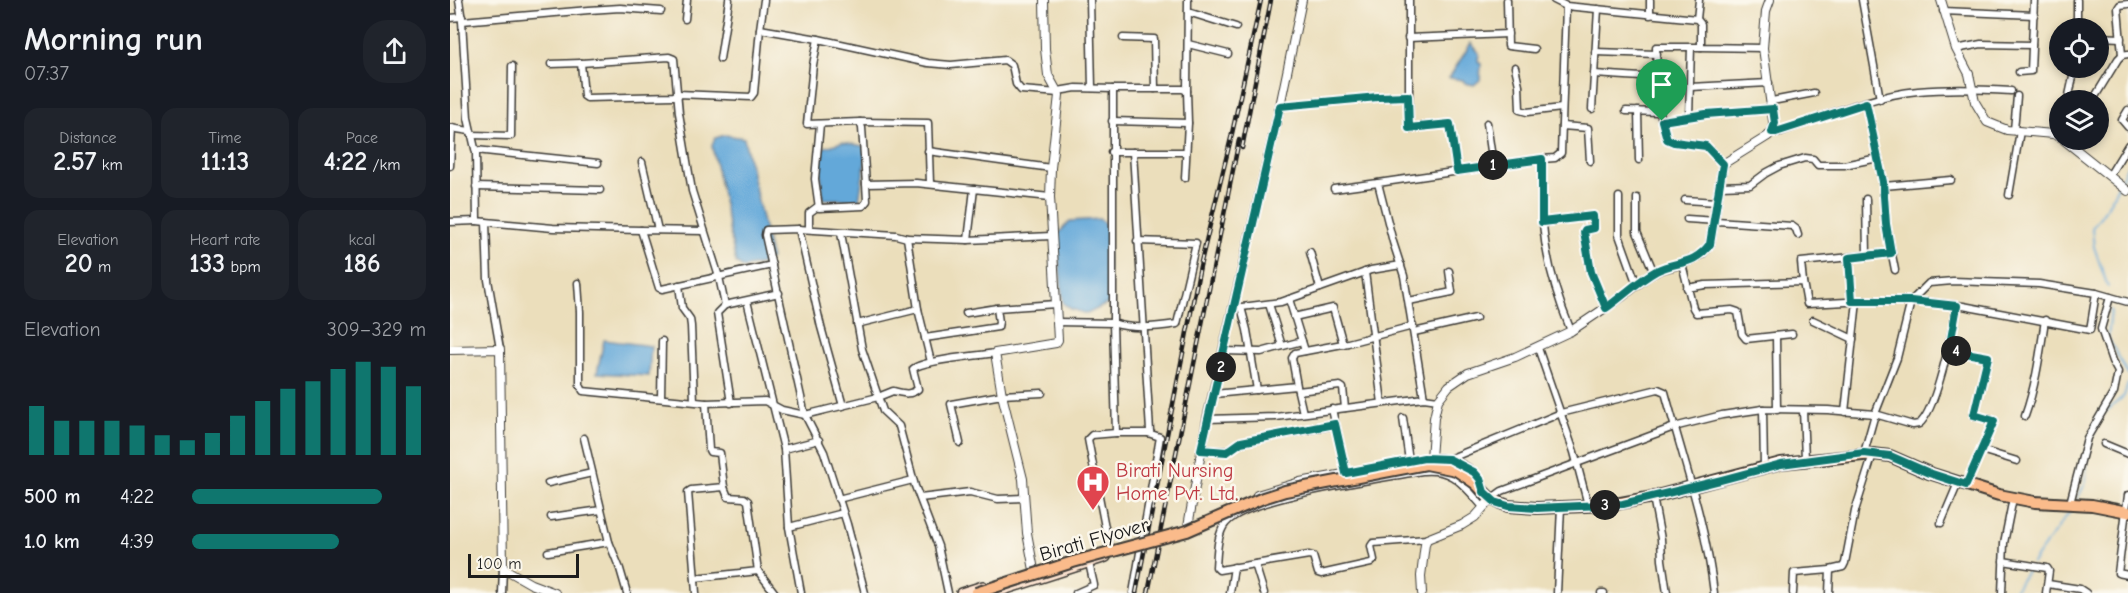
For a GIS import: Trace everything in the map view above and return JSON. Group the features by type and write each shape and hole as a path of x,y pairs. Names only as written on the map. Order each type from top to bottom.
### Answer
{"main road":[{"path":"1486,499 1508,506 1537,508 1623,504 1805,459 1869,453 1890,456 1962,484 2013,498 2126,511"},
{"name":"Birati Flyover","path":"976,593 1073,562 1187,531 1263,498 1286,491 1426,464 1456,470 1475,483 1486,499"},
{"path":"960,593 1109,548 1109,554 1093,562 994,593"}],"street":[{"path":"459,0 471,133 476,150 477,221"},
{"path":"685,19 687,0"},
{"path":"720,59 729,0"},
{"path":"581,63 586,98 674,96 678,94 753,96 765,0"},
{"path":"578,283 581,390 731,404 761,401 782,410 805,414 878,397 893,391 902,394 917,390 913,368 930,362 1056,343 1058,340 1050,197 1058,92 1048,75 1044,0"},
{"path":"1090,0 1092,88"},
{"path":"1185,178 1188,123 1188,0"},
{"path":"1188,526 1207,419 1224,351 1238,308 1302,0"},
{"path":"1409,0 1409,128 1450,124 1457,171"},
{"path":"1507,0 1509,47 1534,49"},
{"path":"1554,0 1566,6 1697,19"},
{"path":"1592,110 1596,9 1594,0"},
{"path":"1650,0 1650,15"},
{"path":"1699,0 1697,19 1701,24 1701,47"},
{"path":"1770,0 1766,11 1763,48 1775,123 1772,132"},
{"path":"1862,0 1880,99"},
{"path":"1941,0 1956,49 1969,74 1975,102 1987,122 1995,127 2049,133"},
{"path":"2019,72 2031,71 2034,0"},
{"path":"2077,0 2077,18"},
{"path":"2100,90 2125,55 2118,8 2120,5 2128,4"},
{"path":"1334,189 1555,158 1561,153 1566,6"},
{"path":"450,18 589,9 620,8 661,11"},
{"path":"1943,11 2034,15"},
{"path":"1188,12 1236,27"},
{"path":"760,29 928,63 951,65 1005,60 1012,65 1016,84 1021,90 1058,92 1076,88 1092,88 1183,89 1187,91"},
{"path":"1408,38 1508,34"},
{"path":"2109,37 2121,38"},
{"path":"1123,38 1153,38 1155,89"},
{"path":"818,39 807,122 809,124 928,123 930,184"},
{"path":"1188,44 1228,54"},
{"path":"1956,49 1981,44 2032,45"},
{"path":"1723,164 1706,146 1667,139 1659,112 1656,47 1763,48"},
{"path":"1689,117 1690,47"},
{"path":"1595,52 1657,54"},
{"path":"551,64 672,57 692,190 719,277 724,305"},
{"path":"450,166 451,128 471,133 511,136 512,66"},
{"path":"1515,67 1520,85 1520,110 1527,112 1562,108"},
{"path":"1594,74 1657,78"},
{"path":"1690,87 1769,83"},
{"path":"1113,89 1113,323 1116,433"},
{"path":"1431,458 1434,418 1438,400 1449,386 1468,373 1538,348 1571,331 1654,273 1682,264 1702,254 1710,244 1723,164 1772,132 1780,132 1880,99 1917,91 1972,89 2014,94 2017,130 2009,195"},
{"path":"1662,121 1772,105 1814,93"},
{"path":"1280,106 1408,96"},
{"path":"1866,103 1884,186 1886,224 1895,270"},
{"path":"2128,110 2122,121 2128,126"},
{"path":"1626,111 1659,112"},
{"path":"1638,111 1639,160"},
{"path":"1112,121 1188,123"},
{"path":"817,207 822,209 863,206 867,201 860,122"},
{"path":"1487,123 1493,165"},
{"path":"817,207 815,179 820,124"},
{"path":"1562,126 1588,128 1590,161"},
{"path":"2109,176 2128,145"},
{"path":"476,150 598,163"},
{"path":"2081,150 2123,187"},
{"path":"928,152 1051,168"},
{"path":"1112,152 1186,152"},
{"path":"1134,152 1137,241 1150,431 1148,433"},
{"path":"1720,186 1750,185 1773,169 1806,158 1813,159 1818,165 1835,166 1878,158"},
{"path":"1542,159 1542,222 1548,261 1571,331"},
{"path":"642,162 658,230"},
{"path":"1884,186 1952,180"},
{"path":"1378,183 1409,301 1424,398"},
{"path":"866,184 930,184 1050,197"},
{"path":"476,187 600,190"},
{"path":"968,240 974,189"},
{"path":"1619,197 1619,235 1637,285"},
{"path":"1637,198 1637,232 1654,273"},
{"path":"1866,199 1867,256"},
{"path":"1685,200 1717,202"},
{"path":"809,229 809,213 817,207"},
{"path":"1542,222 1593,216 1594,228 1584,232 1591,272 1606,308"},
{"path":"1687,219 1792,226 1798,235"},
{"path":"450,222 477,221 553,228 704,231"},
{"path":"486,222 488,280 500,349 502,593"},
{"path":"799,229 821,327 843,406"},
{"path":"865,593 843,513 819,441 805,414 765,235 766,230 809,229 888,234 906,238 968,240 1051,236"},
{"path":"641,230 659,288 662,289 772,265"},
{"path":"841,232 856,324 884,413 899,426 913,480 938,546 948,593"},
{"path":"906,238 930,362"},
{"path":"1057,322 1113,323 1124,326 1178,323 1185,283 1196,243 1137,241"},
{"path":"1310,252 1320,288"},
{"path":"1891,253 1801,262 1807,304 1911,301 2045,320 2090,330 2096,293"},
{"path":"1845,412 1855,301 1849,258"},
{"path":"1682,264 1696,313 1735,311 1739,314 1743,338 1792,334"},
{"path":"1238,308 1289,299 1365,272 1401,265"},
{"path":"1409,301 1452,292 1449,271"},
{"path":"1365,272 1382,403"},
{"path":"1793,593 1794,573 1830,570 1843,567 1845,563 1869,453 1875,414 1897,358 1911,301 1929,283 1953,281 2039,284 2096,293 2128,302"},
{"path":"1687,288 1705,285 1803,282"},
{"path":"679,285 682,308 691,326 694,401"},
{"path":"731,404 717,313 724,305 779,294"},
{"path":"2072,503 2086,438 2114,392 2118,372 2101,329 2110,297"},
{"path":"1289,299 1305,351"},
{"path":"747,301 784,449 789,527 801,593"},
{"path":"966,313 997,308 1056,304"},
{"path":"1269,304 1282,346"},
{"path":"1486,499 1454,477 1433,470 1296,494 1241,512 1227,522 1220,535 1216,567 1218,570 1311,555 1318,573 1321,574 1371,563 1374,560 1371,546 1373,543 1427,539 1475,518 1486,499 1502,491 1674,427 1722,415 1763,409 1803,410 1875,414 1913,425 1922,422 1938,385 1949,350 1957,306"},
{"path":"925,338 998,327 997,308"},
{"path":"1238,308 1251,353 1257,390"},
{"path":"1294,317 1333,308 1343,344"},
{"path":"856,324 918,309"},
{"path":"1304,413 1292,356 1295,353 1476,318"},
{"path":"1813,320 1853,339"},
{"path":"2025,416 2038,367 2045,320"},
{"path":"1776,336 1777,410"},
{"path":"661,398 662,341"},
{"path":"1224,351 1251,353 1302,341"},
{"path":"1538,348 1578,464 1588,505"},
{"path":"450,350 500,349"},
{"path":"1941,523 1981,450 1994,421 1974,415 1988,357 1949,350"},
{"path":"995,353 1002,394 1020,465 1029,550 1034,570"},
{"path":"1214,394 1340,386 1343,388 1345,408"},
{"path":"1449,459 1561,413 1658,389 1665,392 1693,486 1710,560 1714,593"},
{"path":"960,443 951,404 1002,394 1041,393"},
{"path":"1207,419 1276,417 1424,398 1438,400"},
{"path":"706,402 710,453 720,453 727,496 744,498 748,501 758,571 775,593"},
{"path":"1332,409 1346,473"},
{"path":"1763,409 1764,468"},
{"path":"1803,410 1805,459"},
{"path":"1403,418 1408,461"},
{"path":"1201,450 1227,452 1241,442 1335,424"},
{"path":"1133,593 1142,539 1160,437 1148,433 1092,435 1088,439 1109,548 1142,539 1188,526 1275,488 1431,458 1449,459 1474,472 1480,479 1486,499"},
{"path":"584,438 609,542 627,593"},
{"path":"784,449 819,441"},
{"path":"2104,444 2128,454"},
{"path":"1981,450 2017,461"},
{"path":"548,483 592,473"},
{"path":"838,499 913,480"},
{"path":"696,593 688,492 724,487"},
{"path":"920,498 970,492 998,499 1024,498"},
{"path":"2128,495 2118,573 2128,575"},
{"path":"1653,497 1661,538 1667,593"},
{"path":"2002,593 2004,543 2013,498"},
{"path":"1557,593 1561,506"},
{"path":"551,517 601,510"},
{"path":"789,527 843,513"},
{"path":"1423,592 1420,576 1427,539"},
{"path":"549,552 609,542"},
{"path":"2003,561 2048,569 2046,593"},
{"path":"1076,593 1094,585 1093,562"},
{"path":"1255,564 1264,593"},
{"path":"1230,593 1234,567"},
{"path":"503,568 531,584 555,593"},
{"path":"1829,593 1830,570"},
{"path":"695,578 758,571"},
{"path":"2048,584 2080,589 2086,593"}],"water":[{"path":"1471,43 1479,53 1478,61 1481,64 1480,80 1474,85 1465,83 1463,80 1449,78"},
{"path":"725,135 744,138 771,259 763,264 743,268 736,263 712,146 715,138"},
{"path":"842,142 863,146 866,156 859,200 823,199 819,149"},
{"path":"1100,219 1107,226 1109,303 1087,314 1071,309 1063,303 1057,235 1070,221"},
{"path":"604,340 651,346 649,376 597,373"}],"waterway":[{"path":"2120,181 2128,165"},
{"path":"2108,287 2094,247 2092,228 2118,186"},
{"path":"2111,310 2108,338 2128,375"},
{"path":"2105,412 2124,396 2128,384"},
{"path":"2077,499 2085,484 2089,443 2095,430"},
{"path":"2032,563 2073,507"},
{"path":"2013,593 2029,568"}],"railway":[{"path":"1136,593 1200,266 1261,0"},
{"path":"1242,148 1271,0"},
{"path":"1148,593 1239,140"}],"place":[{"name":"Birati Nursing Home Pvt. Ltd.","path":"1093,511"}],"route":[{"path":"1408,96 1409,128 1450,124 1457,171 1542,159 1542,222 1593,216 1594,228 1584,232 1591,272 1606,308 1648,276 1702,254 1710,244 1723,164 1706,146 1667,139 1662,121 1706,114 1773,109 1775,123 1772,132 1780,132 1866,103 1883,182 1891,253 1849,258 1852,301 1911,301 1957,306 1949,350 1988,357 1974,415 1994,421 1966,485 1929,473 1890,456 1864,453 1805,459 1766,467 1623,504 1537,508 1508,506 1495,502 1484,492 1480,479 1474,472 1449,459 1424,458 1346,473 1335,424 1241,442 1227,452 1201,450 1280,106 1408,96"}]}
